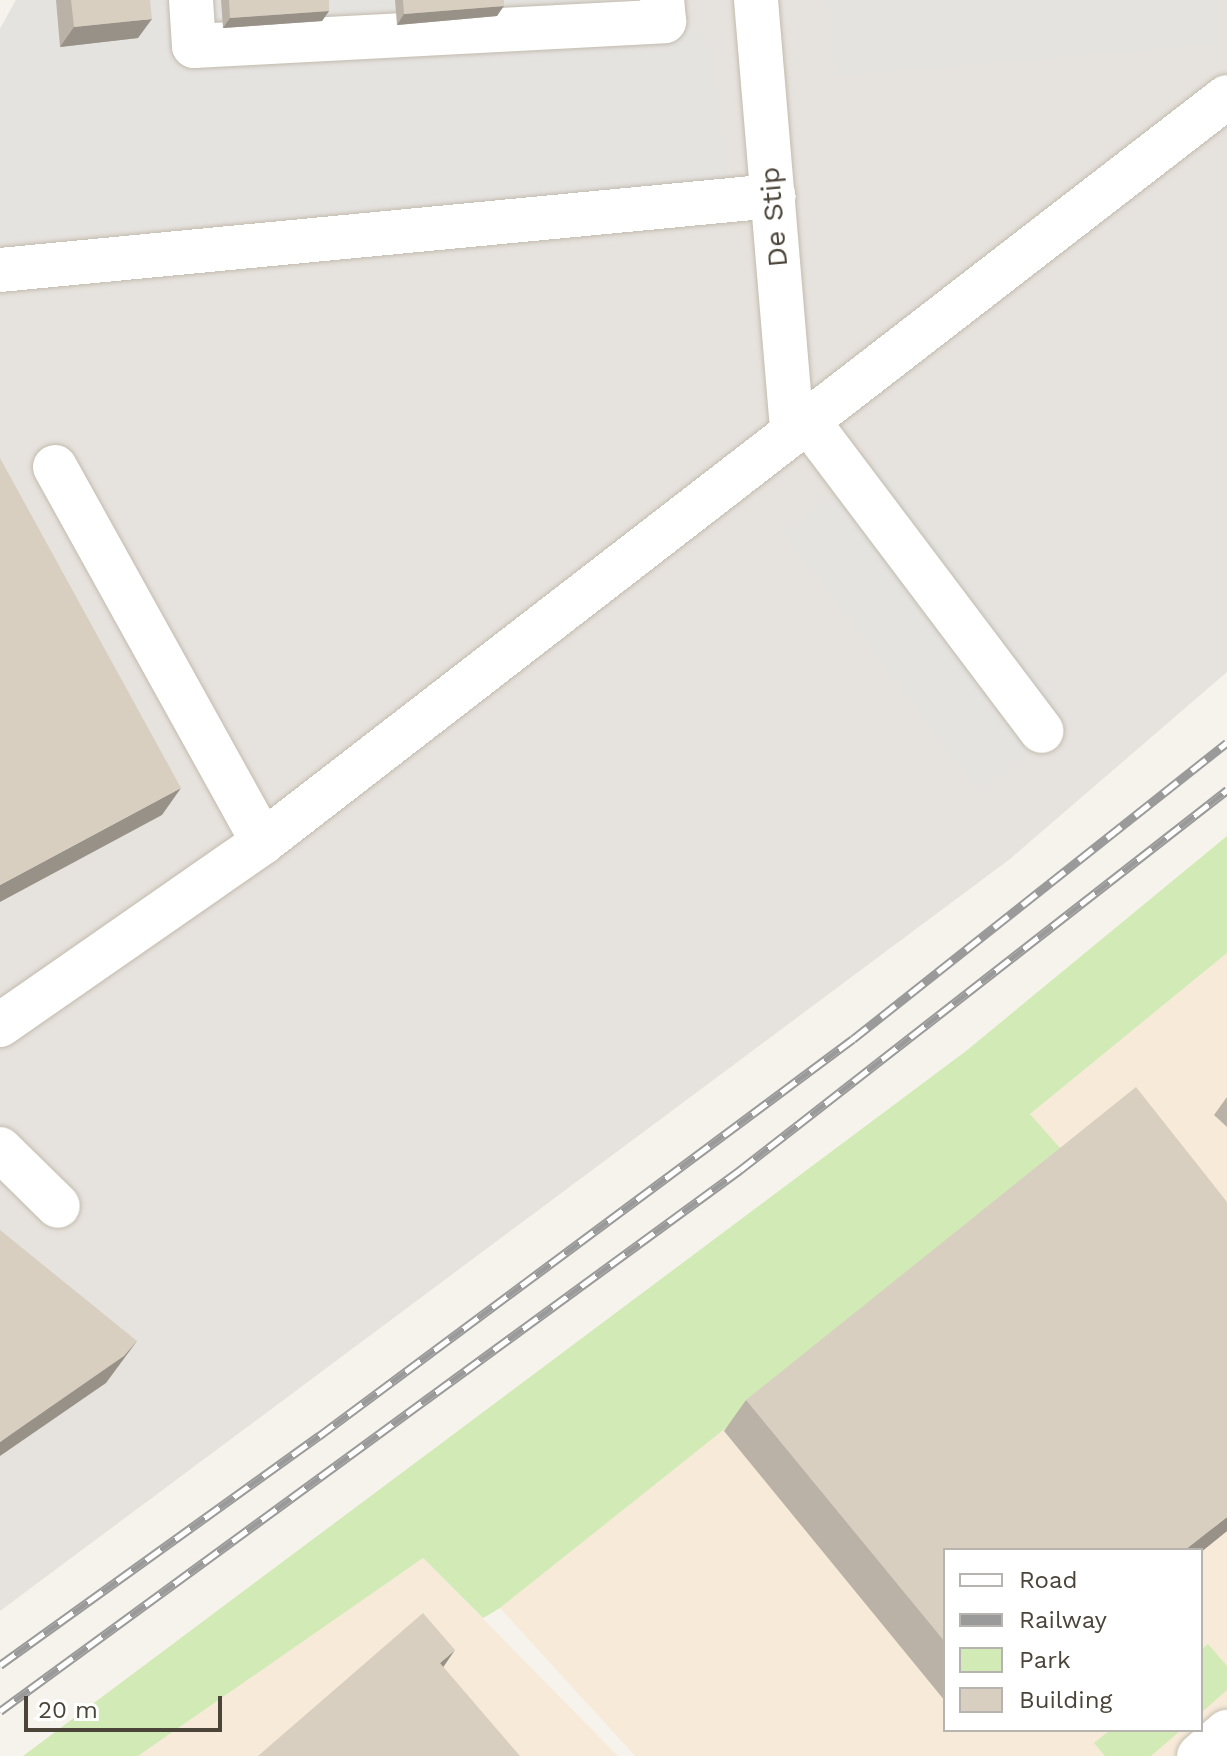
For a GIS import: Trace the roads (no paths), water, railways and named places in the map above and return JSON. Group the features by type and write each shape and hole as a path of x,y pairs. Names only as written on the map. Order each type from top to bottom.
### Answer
{"street":[{"path":"191,0 194,46 664,21 662,0"},
{"name":"De Stip","path":"768,1 773,196 800,427"},
{"path":"0,1025 263,842 1227,97"},
{"path":"0,270 773,196"},
{"path":"800,427 1042,731"},
{"path":"55,467 263,842"},
{"path":"0,1149 58,1206"},
{"path":"1199,1756 1227,1732"}],"railway":[{"path":"0,1665 319,1436 853,1039 1227,743"},
{"path":"0,1711 740,1170 1227,790"}]}
